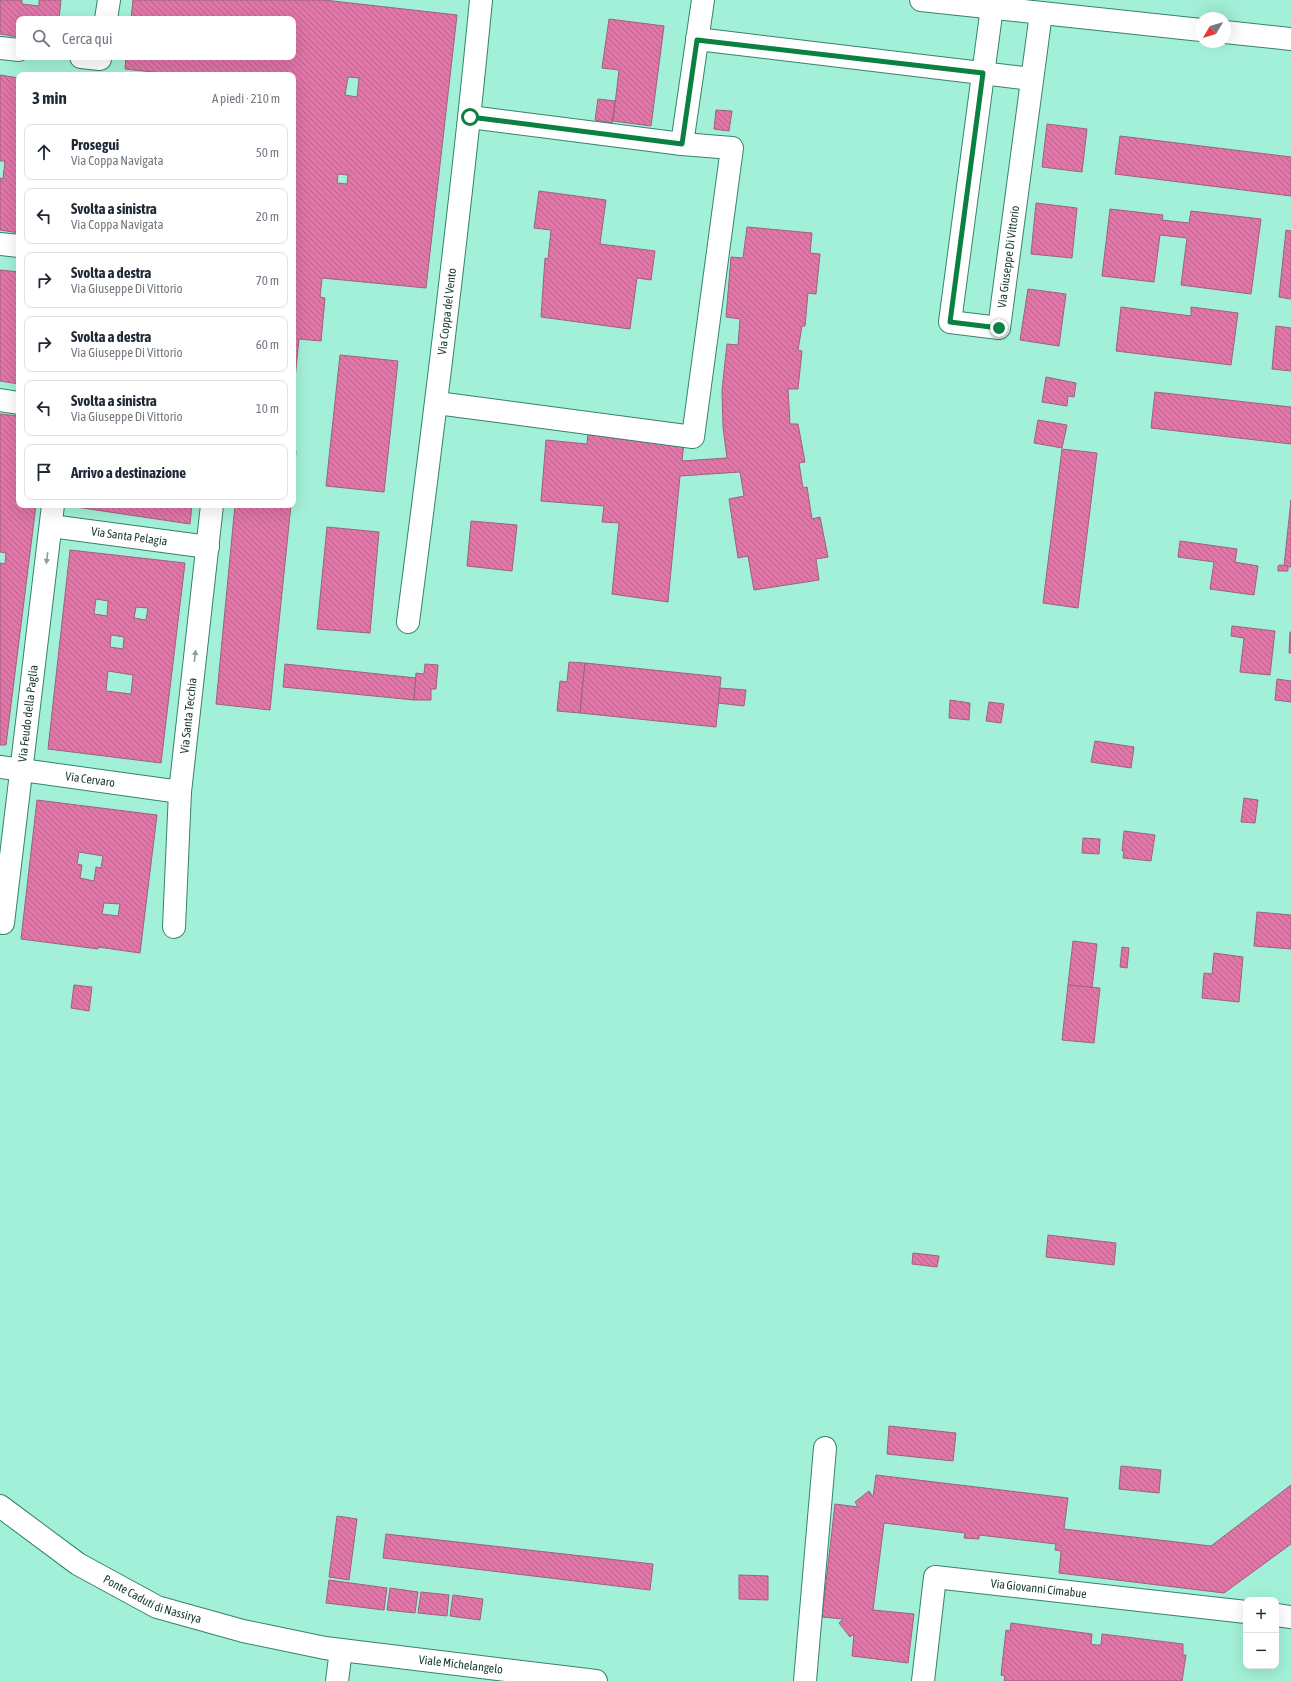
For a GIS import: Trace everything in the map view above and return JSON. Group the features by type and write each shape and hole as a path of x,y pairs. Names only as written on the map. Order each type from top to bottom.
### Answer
{"street":[{"path":"106,16 109,0"},
{"name":"Via Coppa del Vento","path":"408,622 437,403 470,117 481,0"},
{"path":"682,144 704,0"},
{"path":"921,0 1195,29"},
{"name":"Via Giuseppe Di Vittorio","path":"992,8 950,322 999,328 1040,13"},
{"path":"1231,33 1291,39"},
{"path":"697,40 1032,79"},
{"path":"0,48 16,50"},
{"path":"437,403 693,437 732,148 682,144 470,117"},
{"path":"0,244 16,246"},
{"path":"0,400 16,403"},
{"name":"Via Santa Tecchia","path":"174,927 180,792 212,508"},
{"name":"Via Santa Pelagia","path":"52,515 208,547"},
{"name":"Via Feudo della Paglia","path":"3,923 10,769 52,515"},
{"name":"Via Cervaro","path":"10,769 180,792"},
{"path":"805,1681 825,1448"},
{"name":"Ponte Caduti di Nassirya","path":"0,1506 78,1564 157,1607 243,1631 333,1649"},
{"name":"Via Giovanni Cimabue","path":"923,1681 935,1577 1243,1612"},
{"path":"1279,1615 1291,1617"},
{"path":"333,1649 338,1681"},
{"name":"Viale Michelangelo","path":"333,1649 596,1681"}],"building":[{"path":"0,0 22,0 22,4 39,6 39,0 61,0 59,16 16,16 16,37 0,34"},
{"path":"133,0 324,0 457,15 426,288 322,278 320,297 325,298 321,341 299,339 296,368 296,72 153,72 125,69 126,60 296,60 296,16 131,16","holes":["348,77 359,78 357,97 345,95","338,174 348,175 347,184 337,183"]},
{"path":"609,19 664,26 651,126 613,121 619,70 602,68"},
{"path":"0,75 16,78 16,233 0,230 0,178 3,179 5,161 0,161"},
{"path":"598,99 615,101 612,123 595,120"},
{"path":"716,110 732,111 729,131 714,129"},
{"path":"1047,124 1087,129 1082,172 1042,167"},
{"path":"1120,136 1291,157 1291,196 1115,174"},
{"path":"539,191 606,200 600,244 655,251 651,280 637,278 630,329 541,317 545,258 548,259 551,230 534,228"},
{"path":"1036,203 1077,208 1072,258 1031,254"},
{"path":"1110,209 1163,215 1162,220 1189,223 1191,211 1261,219 1251,294 1181,285 1187,238 1160,235 1154,282 1102,276"},
{"path":"747,227 812,233 810,253 820,254 816,294 808,293 805,326 802,326 798,350 802,351 798,389 788,389 790,424 798,424 805,462 799,463 803,488 807,487 812,519 820,517 828,557 816,559 819,580 754,590 748,556 738,558 729,499 744,496 740,472 680,476 668,602 612,594 619,523 602,522 604,506 541,501 546,440 587,444 588,433 684,442 682,461 727,458 723,427 722,390 727,344 738,345 740,319 726,317 731,257 743,258"},
{"path":"1286,230 1291,231 1291,299 1279,297"},
{"path":"0,270 16,272 16,384 0,381"},
{"path":"1028,289 1066,294 1059,346 1020,340"},
{"path":"1121,307 1191,316 1191,307 1238,313 1231,365 1116,351"},
{"path":"1276,326 1291,328 1291,371 1272,369"},
{"path":"340,355 398,361 384,492 326,486"},
{"path":"1046,377 1076,383 1074,397 1068,396 1067,406 1042,402"},
{"path":"1155,392 1291,407 1291,444 1151,428"},
{"path":"0,414 16,416 16,508 36,508 6,745 0,745 0,563 5,564 6,553 0,552"},
{"path":"1038,420 1067,425 1062,448 1034,443"},
{"path":"1062,449 1097,453 1078,608 1043,603"},
{"path":"1291,500 1291,567 1284,566"},
{"path":"83,508 192,508 190,524"},
{"path":"235,508 291,508 270,710 216,704"},
{"path":"471,521 517,525 512,571 467,566"},
{"path":"327,527 379,532 370,633 317,629"},
{"path":"1180,541 1237,549 1235,562 1258,566 1254,595 1210,589 1214,562 1178,557"},
{"path":"70,550 185,563 161,763 48,749","holes":["96,599 108,601 107,616 94,614","136,607 148,608 146,620 134,618","111,635 124,637 123,649 110,647","108,671 133,675 131,694 106,691"]},
{"path":"1278,566 1288,566 1288,571 1278,571"},
{"path":"1232,626 1275,631 1270,675 1240,672 1244,638 1231,636"},
{"path":"1290,632 1291,653 1289,653"},
{"path":"569,662 585,663 580,713 557,711 560,681 567,682"},
{"path":"585,663 721,677 716,727 580,713"},
{"path":"285,664 416,678 414,700 283,687"},
{"path":"425,664 438,665 436,689 431,689 431,700 414,700 416,673 424,674"},
{"path":"1277,679 1291,681 1291,702 1275,700"},
{"path":"720,688 746,690 744,706 718,703"},
{"path":"950,700 970,703 969,720 949,718"},
{"path":"989,702 1004,704 1001,723 986,721"},
{"path":"1095,741 1134,747 1131,768 1091,762"},
{"path":"1244,798 1258,800 1255,823 1241,822"},
{"path":"37,800 157,815 140,953 21,939","holes":["79,852 103,856 101,868 96,867 94,881 80,878 82,865 77,864","104,903 120,904 118,916 102,914"]},
{"path":"1124,831 1155,835 1151,861 1123,858 1124,851 1122,851"},
{"path":"1083,838 1100,839 1099,854 1082,853"},
{"path":"1257,912 1291,915 1291,949 1254,946"},
{"path":"1073,941 1097,944 1092,988 1068,985"},
{"path":"1122,947 1129,948 1127,968 1120,967"},
{"path":"1214,953 1243,957 1239,1002 1202,998 1204,973 1212,974"},
{"path":"74,985 92,987 89,1011 71,1008"},
{"path":"1068,985 1100,988 1094,1043 1062,1040"},
{"path":"1048,1235 1116,1243 1114,1265 1046,1257"},
{"path":"913,1253 939,1256 937,1267 912,1264"},
{"path":"889,1426 956,1433 953,1461 887,1454"},
{"path":"1121,1466 1161,1470 1159,1493 1119,1489"},
{"path":"876,1475 1068,1498 1064,1529 1211,1546 1291,1485 1291,1544 1224,1593 1059,1573 1061,1551 1055,1550 1056,1544 979,1535 979,1539 964,1538 965,1533 884,1523 873,1610 914,1614 908,1663 852,1656 854,1634 850,1637 839,1623 843,1619 822,1617 835,1504 858,1507 855,1502 869,1491 873,1497"},
{"path":"337,1516 357,1519 349,1580 329,1577"},
{"path":"386,1534 653,1564 650,1590 383,1558"},
{"path":"739,1575 768,1576 768,1600 739,1599"},
{"path":"329,1580 387,1588 384,1610 326,1603"},
{"path":"390,1588 418,1592 415,1613 387,1610"},
{"path":"421,1592 449,1595 447,1616 418,1613"},
{"path":"453,1595 483,1599 480,1620 450,1616"},
{"path":"1011,1623 1092,1634 1091,1644 1096,1645 1101,1645 1102,1634 1183,1644 1183,1655 1186,1655 1182,1681 1004,1681 1005,1676 1001,1675 1006,1630 1010,1631"}],"route":[{"path":"470,117 682,144 697,40 983,73 950,322 999,328"}]}
